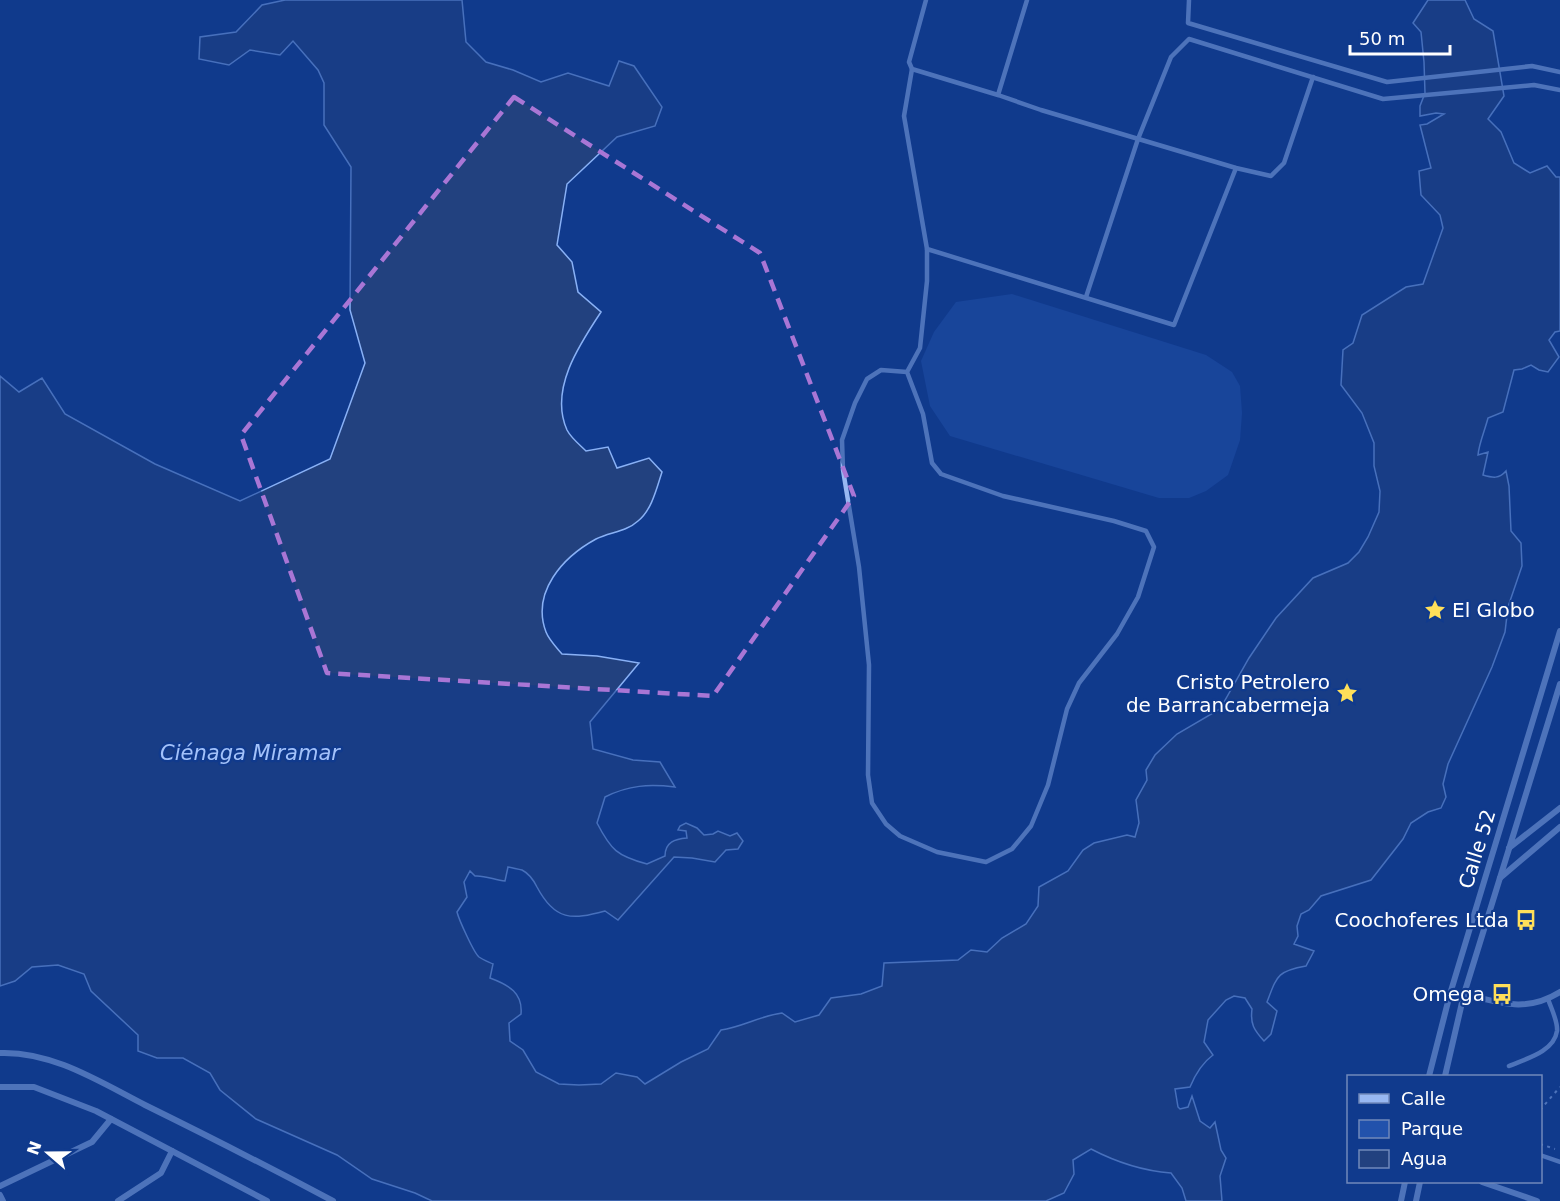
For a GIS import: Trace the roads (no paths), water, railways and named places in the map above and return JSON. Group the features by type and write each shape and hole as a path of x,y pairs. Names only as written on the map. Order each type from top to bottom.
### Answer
{"street":[{"name":"Calle 52","path":"1430,1075 1450,994 1560,631"},
{"name":"Calle 52","path":"1445,1075 1464,994 1560,684"},
{"path":"1509,848 1560,808"},
{"path":"1500,878 1560,826"},
{"path":"1464,994 1512,1005 1530,1005 1560,992"},
{"path":"0,1053 11,1052 57,1061 214,1138 333,1201"},
{"path":"0,1087 34,1087 96,1111 267,1201"},
{"path":"0,1186 92,1142 111,1119"},
{"path":"118,1201 161,1173 172,1151"},
{"path":"1401,1201 1406,1183"},
{"path":"1416,1201 1420,1183"},
{"path":"1485,1183 1537,1201"},
{"path":"0,1195 3,1201"}],"lane":[{"path":"907,372 880,370 867,379 855,403 842,440 843,470 859,567 869,664 868,775 872,802 886,824 900,836 937,852 986,862 1012,849 1031,825 1048,785 1067,709 1079,683 1117,634 1138,597 1154,547 1146,531 1114,520 1003,496 941,474 932,464 923,414 907,372 920,348 927,281 927,249 904,116 912,69 909,62 926,0"},
{"path":"998,95 1027,0"},
{"path":"1190,0 1188,22 1387,82 1532,66 1560,72"},
{"path":"1086,297 1138,139 1171,57 1189,39 1383,99 1534,85 1560,90"},
{"path":"912,69 1138,139 1270,176 1284,162 1313,77"},
{"path":"927,249 1174,325 1236,168"},
{"path":"1509,1065 1540,1052 1551,1044 1557,1031 1548,999"},
{"path":"1542,1156 1560,1162"}],"water":[{"name":"Ciénaga Miramar","path":"285,0 462,0 466,42 486,62 541,82 568,73 609,86 619,61 634,66 662,107 655,126 617,137 567,184 557,245 572,262 578,292 601,312 576,353 564,384 562,415 567,430 586,451 608,447 617,468 649,458 662,472 650,505 638,521 596,539 562,566 553,577 547,590 542,617 547,635 562,654 597,656 639,663 590,722 593,749 633,760 660,762 675,787 639,786 605,797 597,823 611,846 628,858 647,864 665,856 667,847 672,842 687,838 686,831 678,830 686,823 697,828 704,835 718,831 730,836 737,833 743,841 738,849 726,850 715,862 674,857 618,920 605,911 583,916 565,915 558,912 544,898 533,880 522,870 508,867 505,881 475,876 470,871 464,882 467,897 457,912 477,954 493,964 490,978 509,987 520,1000 521,1014 509,1023 510,1041 523,1050 536,1072 559,1084 579,1085 601,1084 616,1073 637,1077 645,1084 708,1049 721,1030 782,1013 795,1022 819,1015 831,998 861,994 882,986 884,963 958,960 971,950 987,952 1002,938 1026,924 1038,906 1039,887 1068,871 1083,850 1094,843 1127,835 1135,837 1139,823 1136,800 1147,780 1146,770 1155,755 1177,734 1220,709 1249,658 1276,618 1313,578 1348,563 1359,552 1368,537 1379,512 1380,491 1374,466 1374,443 1362,413 1341,385 1343,350 1353,343 1362,315 1406,287 1423,284 1443,228 1440,215 1421,195 1419,171 1431,168 1420,125 1427,124 1444,114 1420,116 1420,106 1425,93 1424,62 1421,32 1413,23 1428,0 1465,0 1474,19 1493,31 1504,96 1488,119 1501,132 1514,163 1530,173 1547,166 1556,177 1560,177 1560,331 1555,332 1549,340 1559,357 1548,372 1531,365 1514,370 1503,412 1488,418 1478,455 1488,452 1483,475 1496,477 1506,471 1511,531 1521,543 1522,566 1508,607 1505,632 1492,667 1448,764 1443,784 1446,797 1441,808 1428,812 1411,823 1403,839 1371,880 1321,896 1309,910 1301,914 1297,926 1298,936 1294,944 1314,951 1306,966 1289,970 1279,976 1276,981 1267,1002 1277,1011 1271,1034 1264,1041 1258,1033 1252,1023 1252,1009 1245,998 1234,996 1226,1000 1208,1020 1204,1042 1213,1055 1199,1070 1190,1087 1175,1089 1180,1109 1188,1107 1192,1096 1200,1121 1210,1128 1215,1122 1221,1150 1226,1158 1220,1176 1222,1201 1186,1201 1182,1188 1171,1173 1130,1165 1091,1149 1073,1160 1074,1174 1064,1193 1046,1201 432,1201 372,1179 337,1155 256,1119 220,1090 210,1073 183,1058 157,1058 138,1051 138,1035 91,991 84,974 58,965 32,967 15,981 0,986 0,376 19,392 42,378 65,414 155,464 240,501 330,459 365,363 350,310 351,167 324,125 324,83 318,70 293,41 280,55 250,50 229,65 199,59 200,37 236,32 262,5"}],"place":[{"name":"El Globo","path":"1435,610"},
{"name":"Cristo Petrolero de Barrancabermeja","path":"1347,693"},
{"name":"Coochoferes Ltda","path":"1526,920"},
{"name":"Omega","path":"1502,994"}]}
